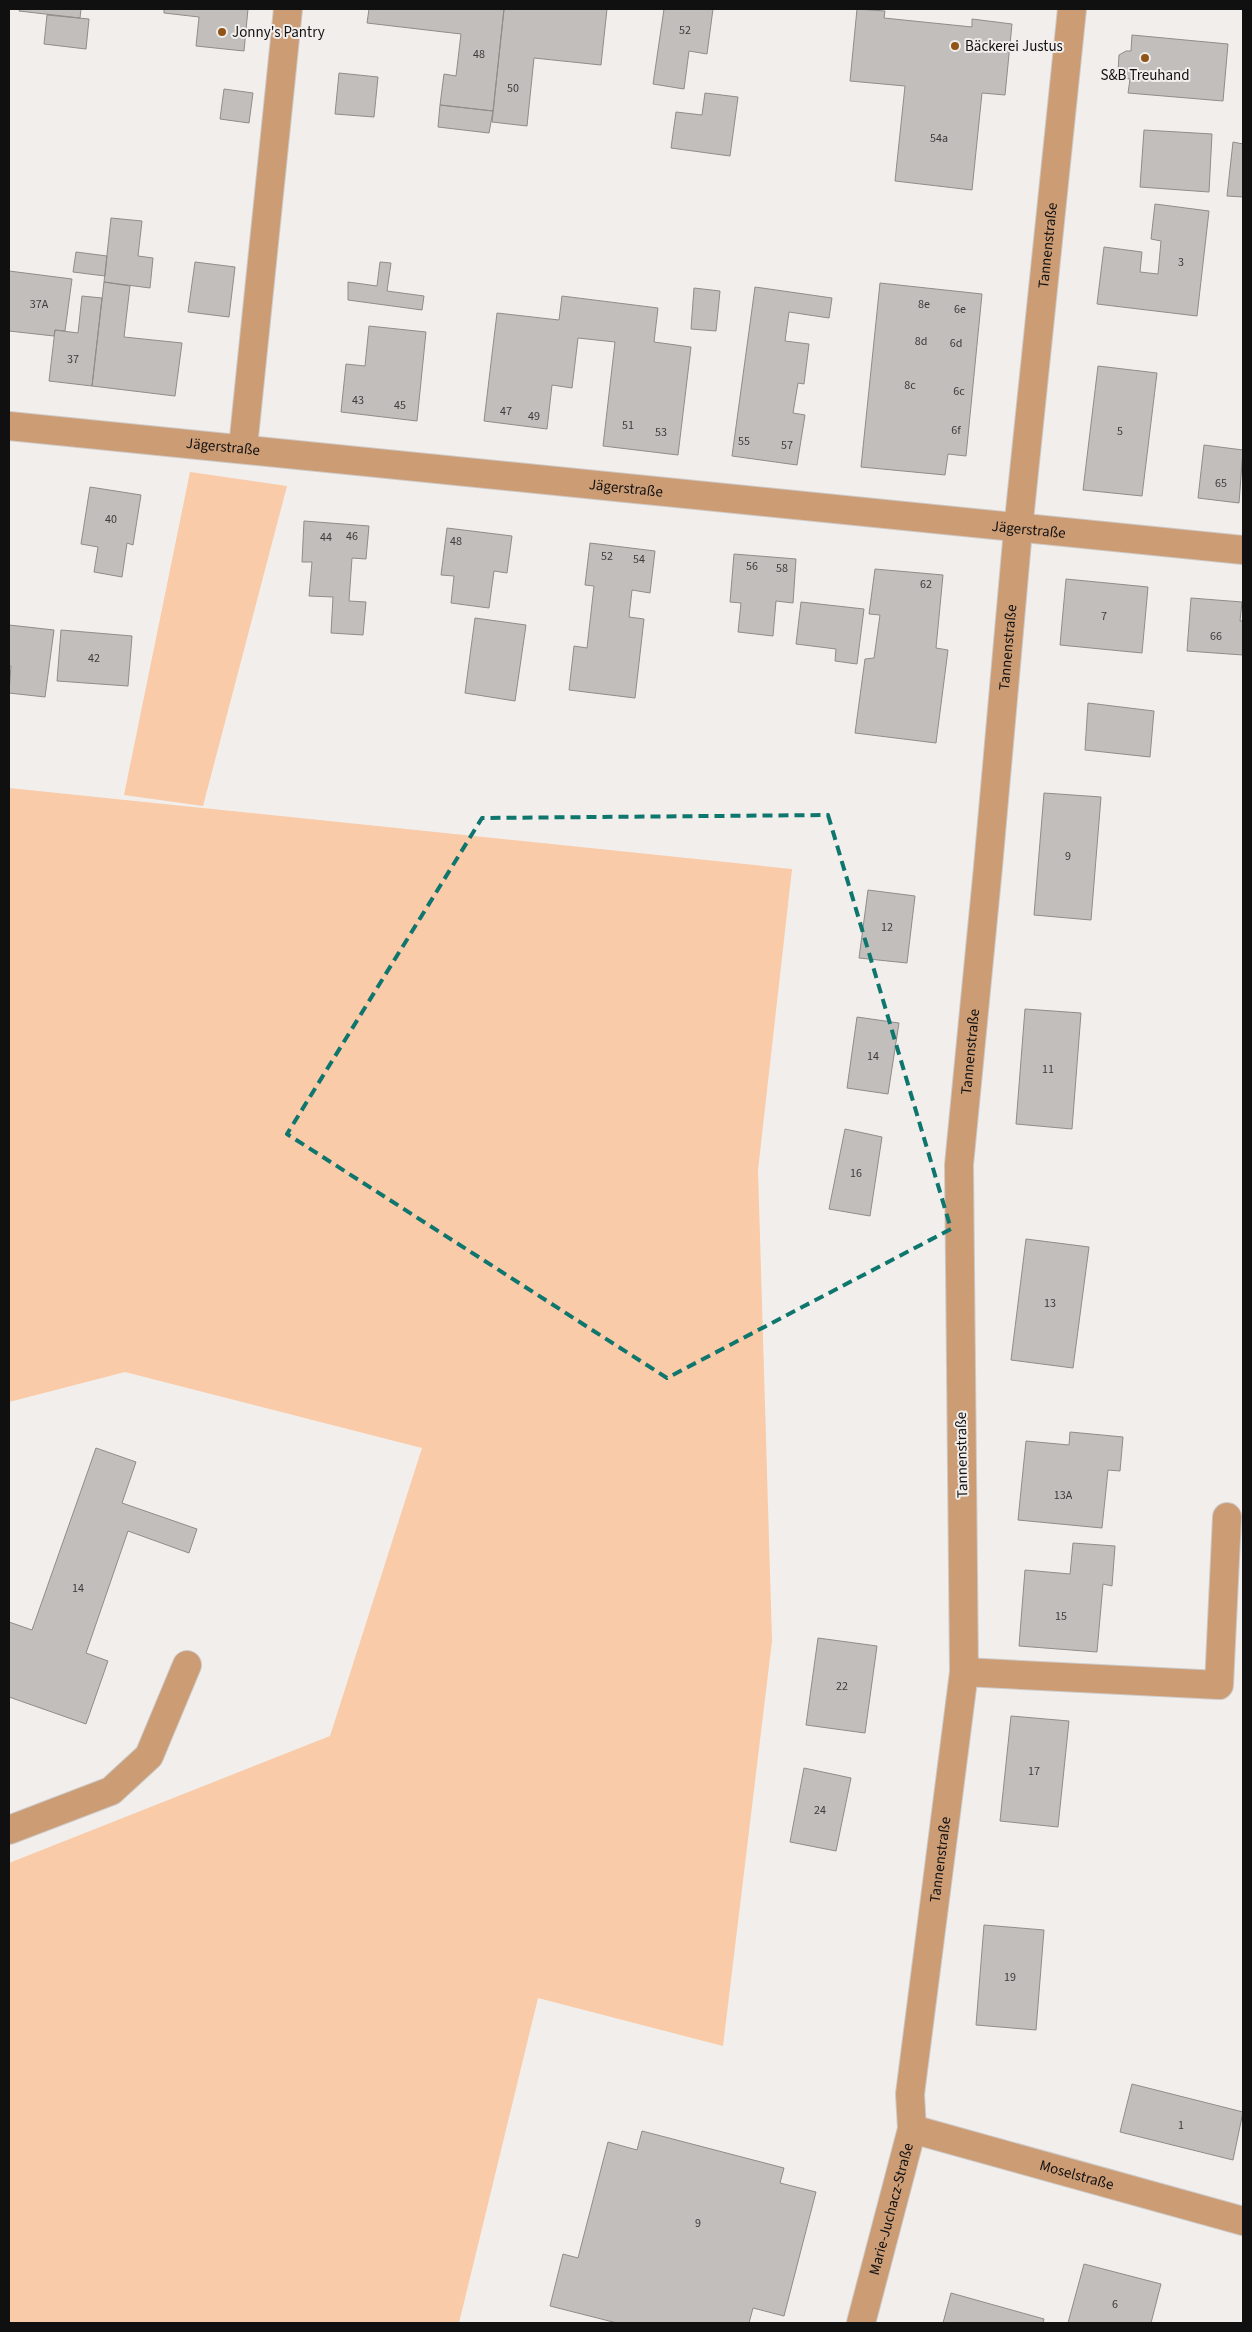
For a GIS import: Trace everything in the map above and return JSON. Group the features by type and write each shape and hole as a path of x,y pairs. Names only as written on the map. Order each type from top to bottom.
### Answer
{"street":[{"path":"243,448 288,9"},
{"name":"Tannenstraße","path":"910,2094 964,1672 959,1165 1018,530 1072,9"},
{"name":"Jägerstraße","path":"9,426 243,448 1018,530 1243,550"},
{"path":"964,1672 1219,1685 1227,1517"},
{"path":"9,1830 111,1791 143,1762 149,1756 187,1665"},
{"name":"Marie-Juchacz-Straße","path":"861,2323 912,2129 910,2094"},
{"name":"Moselstraße","path":"912,2129 1243,2222"}],"highlighted area":[{"path":"828,815 951,1229 667,1378 287,1134 482,818"}],"shaded area":[{"path":"190,472 287,486 203,806 124,795"},
{"path":"9,788 792,869 758,1170 772,1641 723,2046 538,1998 459,2323 9,2323 9,1863 330,1736 422,1448 125,1372 9,1402"}],"building":[{"path":"20,9 81,9 80,18 19,11"},
{"name":"Jonny's Pantry","path":"164,9 248,9 244,51 196,46 199,17 164,13"},
{"path":"369,9 504,9 493,111 440,105 444,74 456,76 461,34 367,23"},
{"path":"504,9 607,9 601,65 534,58 527,126 492,122"},
{"path":"664,9 713,9 707,54 689,51 684,89 653,84"},
{"path":"857,9 885,11 884,18 972,27 972,19 1012,24 1005,95 982,93 972,190 895,181 905,86 850,81"},
{"path":"47,15 89,19 86,49 44,44"},
{"path":"1132,35 1228,44 1223,101 1128,93 1130,79 1124,78 1118,71 1119,55 1126,51 1131,51"},
{"path":"339,73 378,77 374,117 335,114"},
{"path":"224,89 253,93 249,123 220,119"},
{"path":"705,93 738,97 730,156 671,148 676,112 702,115"},
{"path":"440,105 493,111 489,133 438,127"},
{"path":"1144,130 1212,134 1209,192 1140,187"},
{"path":"1233,142 1243,144 1243,197 1227,196"},
{"path":"1155,204 1209,211 1197,316 1097,304 1104,247 1142,252 1140,272 1158,274 1161,241 1151,239"},
{"path":"111,218 142,221 138,256 153,258 150,288 104,282"},
{"path":"76,252 107,256 105,276 73,272"},
{"path":"195,262 235,267 229,317 188,312"},
{"path":"380,262 391,263 387,291 424,296 422,310 348,300 348,282 377,286"},
{"path":"9,271 72,279 65,331 55,330 54,336 9,331"},
{"path":"104,282 130,286 124,337 182,343 175,396 92,386"},
{"path":"880,283 982,294 966,456 948,454 945,475 861,467"},
{"path":"755,287 832,298 829,318 789,312 785,341 809,344 804,384 798,383 793,413 805,415 797,465 732,456"},
{"path":"694,288 720,291 716,331 691,329"},
{"path":"82,296 102,298 92,386 49,381 55,330 78,333"},
{"path":"562,296 658,308 654,342 691,347 678,455 603,446 615,342 578,338 572,388 552,385 547,429 484,421 497,313 559,320"},
{"path":"369,326 426,332 417,421 341,412 346,364 365,366"},
{"path":"1098,366 1157,373 1142,496 1083,490"},
{"path":"1204,445 1243,450 1239,503 1198,498"},
{"path":"90,487 141,495 133,545 127,543 122,577 94,572 98,547 81,544"},
{"path":"304,521 369,526 366,559 352,558 349,601 366,602 363,635 331,633 333,597 309,596 312,562 302,562"},
{"path":"447,528 512,536 507,573 494,571 489,608 451,603 454,576 441,575"},
{"path":"590,543 655,551 650,593 632,590 629,617 644,619 635,698 569,690 574,646 587,648 594,586 585,585"},
{"path":"734,554 796,559 793,603 776,601 773,636 738,632 741,603 730,602"},
{"path":"875,569 943,575 936,648 948,650 936,743 855,733 865,659 874,658 880,615 869,614"},
{"path":"1066,579 1148,587 1142,653 1060,645"},
{"path":"1191,598 1242,602 1240,621 1243,621 1243,655 1187,651"},
{"path":"801,602 864,609 857,664 835,661 836,649 796,644"},
{"path":"475,618 526,625 515,701 465,693"},
{"path":"9,625 54,630 45,697 9,693 11,666 9,666"},
{"path":"61,630 132,636 128,686 57,681"},
{"path":"1088,703 1154,711 1150,757 1085,750"},
{"path":"1044,793 1101,797 1091,920 1034,915"},
{"path":"868,890 915,896 907,963 859,958"},
{"path":"1025,1009 1081,1013 1072,1129 1016,1124"},
{"path":"857,1017 899,1023 888,1094 847,1088"},
{"path":"845,1129 882,1137 870,1216 829,1209"},
{"path":"1026,1239 1089,1247 1073,1368 1011,1360"},
{"path":"1070,1432 1123,1437 1120,1471 1108,1470 1102,1528 1018,1520 1026,1441 1069,1445"},
{"path":"96,1448 136,1462 122,1503 197,1529 189,1553 128,1531 86,1653 108,1661 86,1724 9,1697 9,1622 32,1630"},
{"path":"1073,1543 1115,1546 1112,1586 1103,1584 1097,1652 1019,1646 1025,1570 1070,1574"},
{"path":"818,1638 877,1646 865,1733 806,1725"},
{"path":"1011,1716 1069,1721 1058,1827 1000,1821"},
{"path":"804,1768 851,1778 836,1851 790,1842"},
{"path":"984,1925 1044,1930 1036,2030 976,2025"},
{"path":"1132,2084 1243,2112 1233,2160 1120,2132"},
{"path":"642,2131 784,2168 780,2183 816,2192 784,2316 753,2308 749,2323 617,2323 550,2306 563,2254 578,2258 608,2142 637,2150"},
{"path":"1084,2264 1161,2284 1151,2323 1068,2323"},
{"path":"951,2293 1044,2319 1043,2323 943,2323"}],"place":[{"name":"Jonny's Pantry","path":"222,32"},
{"name":"Bäckerei Justus","path":"955,46"},
{"name":"S&B Treuhand","path":"1145,58"}]}
